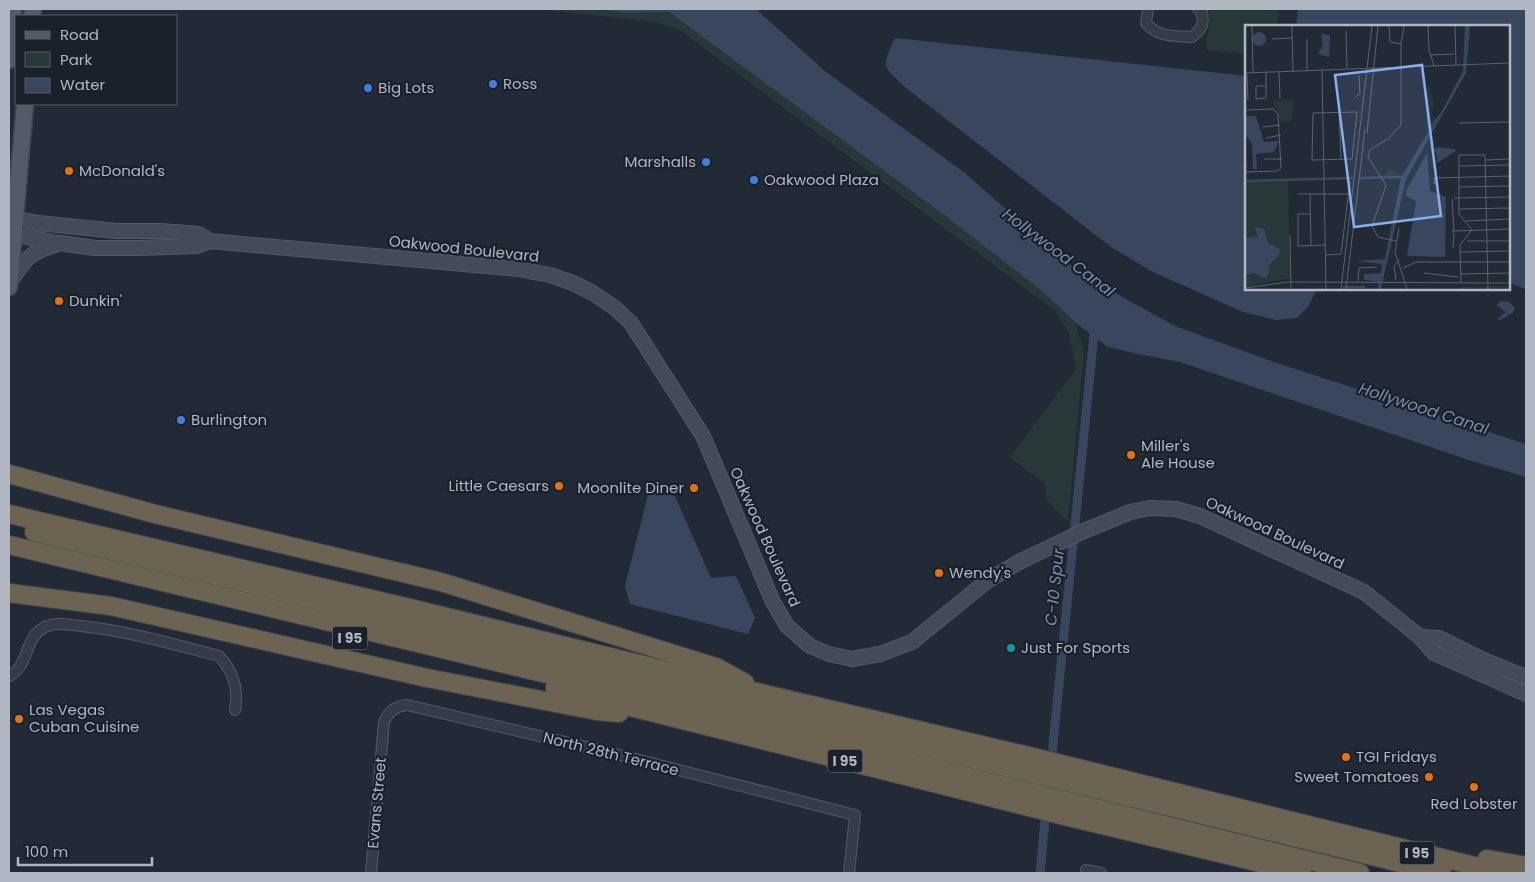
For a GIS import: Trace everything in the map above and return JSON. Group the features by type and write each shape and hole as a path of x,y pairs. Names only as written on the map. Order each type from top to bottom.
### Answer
{"highway":[{"path":"9,474 155,514 441,582 716,667 766,693"},
{"name":"I 95","path":"9,514 766,693 1072,775 1331,832 1502,873"},
{"path":"9,526 1029,764"},
{"path":"9,545 613,690 1026,798"},
{"name":"I 95","path":"9,556 664,716 1026,798 1207,850 1302,873"},
{"path":"9,593 111,606 426,678 597,711 664,716"},
{"path":"9,601 39,596"},
{"path":"1072,775 1442,873"},
{"path":"1068,809 1360,873"},
{"path":"1331,832 1526,866"},
{"path":"1207,850 1228,863 1263,873"}],"main road":[{"path":"9,60 13,9"},
{"path":"9,286 12,227 25,105"}],"street":[{"path":"1148,9 1146,22 1151,30 1167,35 1192,38 1204,23 1202,12 1198,9"},
{"name":"Oakwood Boulevard","path":"12,227 162,231 199,234 210,241"},
{"name":"Oakwood Boulevard","path":"12,227 59,243 95,248 197,246 210,241 518,269 550,275 573,283 608,303 631,323 703,436 773,602 787,626 810,646 830,654 852,659 880,654 912,642 987,581 1021,561 1084,531 1130,512 1150,508 1176,509 1194,514 1364,592 1420,637 1434,653 1526,694"},
{"path":"9,286 25,259 40,249 59,243"},
{"path":"9,676 18,670 32,639 45,627 59,624 110,629 219,656 233,676 236,691 235,710"},
{"path":"1420,637 1439,638 1481,659 1526,678"},
{"name":"North 28th Terrace","path":"383,733 387,715 396,707 407,705 608,752 855,814 849,873"},
{"name":"Evans Street","path":"371,873 383,733"},
{"path":"1086,870 1101,873"}],"green space":[{"path":"537,9 599,9 626,13 669,12 944,215 1042,291 1074,321 1084,351 1068,522 1046,499 1045,484 1010,457 1076,369 1069,333 1054,310 681,31 656,22"},
{"path":"1210,9 1279,11 1277,25 1245,25 1245,54 1206,50"}],"water":[{"path":"599,9 756,9 826,72 965,173 1067,263 1124,298 1175,326 1274,362 1526,444 1526,477 1469,460 1180,362 1108,347 1077,324 1042,291 944,215 669,12 626,13"},
{"path":"1298,9 1526,9 1526,289 1510,283 1510,25 1296,25"},
{"path":"895,38 1245,76 1245,290 1316,290 1308,307 1297,318 1276,320 1243,312 1153,272 1111,247 906,88 888,70 886,66 887,56"},
{"path":"1500,301 1509,302 1515,308 1513,313 1500,320 1497,319 1506,312 1497,306"},
{"path":"649,491 675,496 711,578 736,576 755,618 748,634 630,604 625,586"}],"waterway":[{"name":"C-10 Spur","path":"1051,764 1095,324"},
{"name":"C-10 Spur","path":"1040,873 1046,809"}],"place":[{"name":"Ross","path":"493,84"},
{"name":"Big Lots","path":"368,88"},
{"name":"Marshalls","path":"706,162"},
{"name":"McDonald's","path":"69,171"},
{"name":"Oakwood Plaza","path":"754,180"},
{"name":"Dunkin'","path":"59,301"},
{"name":"Burlington","path":"181,420"},
{"name":"Miller's Ale House","path":"1131,455"},
{"name":"Little Caesars","path":"559,486"},
{"name":"Moonlite Diner","path":"694,488"},
{"name":"Wendy's","path":"939,573"},
{"name":"Just For Sports","path":"1011,648"},
{"name":"Las Vegas Cuban Cuisine","path":"19,719"},
{"name":"TGI Fridays","path":"1346,757"},
{"name":"Sweet Tomatoes","path":"1429,777"},
{"name":"Red Lobster","path":"1474,787"}],"water label":[{"name":"Hollywood Canal","path":"1059,252"},
{"name":"Hollywood Canal","path":"1424,408"}]}
